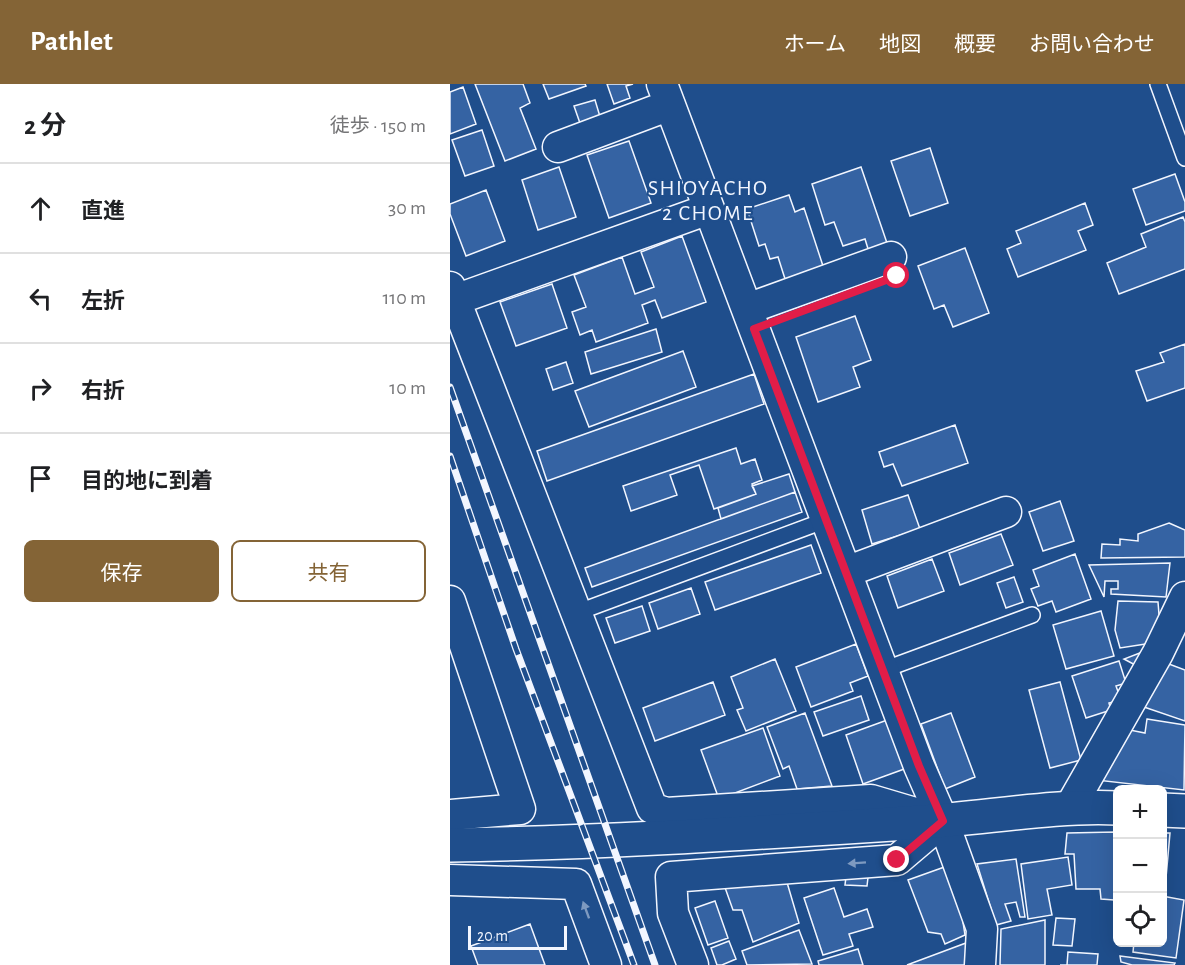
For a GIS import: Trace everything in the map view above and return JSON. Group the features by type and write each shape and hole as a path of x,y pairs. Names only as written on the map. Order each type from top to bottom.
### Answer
{"street":[{"path":"558,147 666,95 982,929 980,965"},
{"path":"709,209 452,293 652,808 666,813 871,800 943,821"},
{"path":"750,319 894,267"},
{"path":"846,572 1006,512"},
{"path":"1069,809 1158,653 1185,597"},
{"path":"450,601 520,809 450,815"},
{"path":"450,845 697,837 943,821 1088,807 1113,808"},
{"path":"1167,810 1185,811"},
{"path":"693,965 673,913 671,878 897,860 943,821"},
{"path":"450,880 576,884 606,965"}],"lane":[{"path":"1158,84 1185,158"},
{"path":"576,613 826,520"},
{"path":"883,670 1032,615"}],"building":[{"path":"475,84 523,84 530,103 520,108 536,149 505,161"},
{"path":"543,84 585,84 586,86 549,99"},
{"path":"607,84 633,84 626,86 630,98 614,104"},
{"path":"463,87 476,124 450,134 450,92"},
{"path":"595,100 601,120 581,126 574,106"},
{"path":"482,130 494,166 465,176 452,140"},
{"path":"629,141 651,203 609,218 587,155"},
{"path":"930,148 948,203 910,216 891,161"},
{"path":"559,167 576,217 538,230 522,180"},
{"path":"861,167 888,246 869,252 865,239 843,246 834,222 825,225 812,184"},
{"path":"1175,174 1185,202 1185,211 1146,225 1133,189"},
{"path":"486,190 505,241 466,256 450,214 450,204"},
{"path":"789,195 795,212 804,208 824,269 786,282 778,257 770,259 765,244 759,246 747,209"},
{"path":"1085,203 1093,225 1078,231 1086,250 1018,277 1007,249 1021,243 1016,231"},
{"path":"1183,217 1185,222 1185,269 1119,294 1107,263 1146,247 1141,234"},
{"path":"682,236 706,302 662,318 655,300 642,305 648,323 596,342 592,330 580,335 572,312 586,307 574,275 622,257 635,294 654,287 641,252"},
{"path":"965,248 989,313 953,327 944,305 934,309 918,266"},
{"path":"552,284 567,328 516,346 500,302"},
{"path":"855,316 871,360 853,367 860,387 818,402 796,337"},
{"path":"656,329 662,352 591,374 585,352"},
{"path":"1185,344 1185,388 1147,401 1136,371 1164,362 1160,353"},
{"path":"683,351 696,387 589,427 575,391"},
{"path":"566,362 573,383 553,390 546,369"},
{"path":"754,374 764,404 547,481 537,451"},
{"path":"955,425 968,463 902,486 893,464 884,467 879,452"},
{"path":"736,448 741,464 755,459 762,480 752,484 756,494 714,509 699,465 670,475 677,495 631,511 623,486"},
{"path":"789,474 795,492 721,519 718,508 756,494 752,486"},
{"path":"795,492 802,512 592,587 585,568"},
{"path":"908,495 920,529 872,544 862,510"},
{"path":"1060,501 1074,541 1043,551 1029,512"},
{"path":"1169,523 1185,530 1185,557 1101,558 1102,544 1120,545 1120,539 1138,541 1138,534"},
{"path":"1001,534 1013,565 960,585 949,553"},
{"path":"811,545 821,573 715,610 705,582"},
{"path":"1075,554 1091,599 1056,612 1052,601 1038,606 1031,589 1039,586 1033,570"},
{"path":"932,559 944,591 898,608 887,576"},
{"path":"1170,563 1166,597 1111,594 1111,589 1118,589 1118,581 1105,581 1104,597 1089,565"},
{"path":"1014,577 1023,602 1006,608 997,583"},
{"path":"691,588 700,614 658,629 649,603"},
{"path":"1118,601 1158,602 1160,627 1152,643 1120,648 1115,630"},
{"path":"642,606 650,631 615,643 606,618"},
{"path":"1101,611 1114,656 1066,669 1053,625"},
{"path":"856,644 868,676 850,683 853,691 811,707 796,667"},
{"path":"1145,651 1137,666 1124,659"},
{"path":"775,659 796,711 746,731 737,710 743,708 731,677"},
{"path":"1119,661 1126,683 1116,686 1121,700 1109,703 1111,710 1086,718 1072,676"},
{"path":"1161,661 1185,670 1185,721 1144,707"},
{"path":"713,682 725,715 655,741 643,708"},
{"path":"1060,682 1081,760 1050,768 1029,690"},
{"path":"861,696 869,720 823,736 814,712"},
{"path":"805,713 832,786 797,789 789,766 783,769 767,727"},
{"path":"951,713 975,777 945,789 921,724"},
{"path":"890,719 907,768 863,784 846,735"},
{"path":"1147,719 1185,725 1184,790 1167,788 1167,785 1140,785 1096,780 1130,730 1145,733"},
{"path":"763,728 780,776 719,799 701,750"},
{"path":"1113,832 1113,900 1101,899 1100,889 1076,889 1074,854 1065,854 1067,833"},
{"path":"1167,833 1170,833 1167,867"},
{"path":"1068,857 1072,885 1047,889 1052,915 1028,919 1021,864"},
{"path":"1016,859 1025,917 1020,917 1016,902 1005,904 1011,921 996,925 977,864"},
{"path":"950,865 967,910 963,922 965,935 945,944 941,934 928,932 908,880"},
{"path":"847,868 869,869 867,886 845,885"},
{"path":"786,879 799,923 753,942 742,910 733,910 723,882"},
{"path":"834,888 844,917 867,909 873,927 849,934 853,946 823,955 804,898"},
{"path":"1167,897 1184,900 1176,958 1133,952 1134,947 1167,947"},
{"path":"715,901 728,938 708,945 695,908"},
{"path":"1056,918 1075,919 1072,946 1053,945"},
{"path":"1045,920 1045,965 1000,965 1001,929"},
{"path":"530,924 545,965 478,965 471,946"},
{"path":"799,930 812,964 747,965 742,951"},
{"path":"974,940 970,965 907,965"},
{"path":"729,941 736,959 717,965 711,948"},
{"path":"858,949 863,965 819,965 818,961"},
{"path":"1068,952 1098,954 1097,965 1067,965"},
{"path":"1120,956 1175,963 1174,965 1132,965 1121,962"}],"railway":[{"path":"450,387 655,965"},
{"path":"450,456 516,649 634,965"}],"district":[{"name":"SHIOYACHO 2 CHOME","path":"708,200"}],"route":[{"path":"897,276 754,329 919,766 943,821 897,860"}]}
